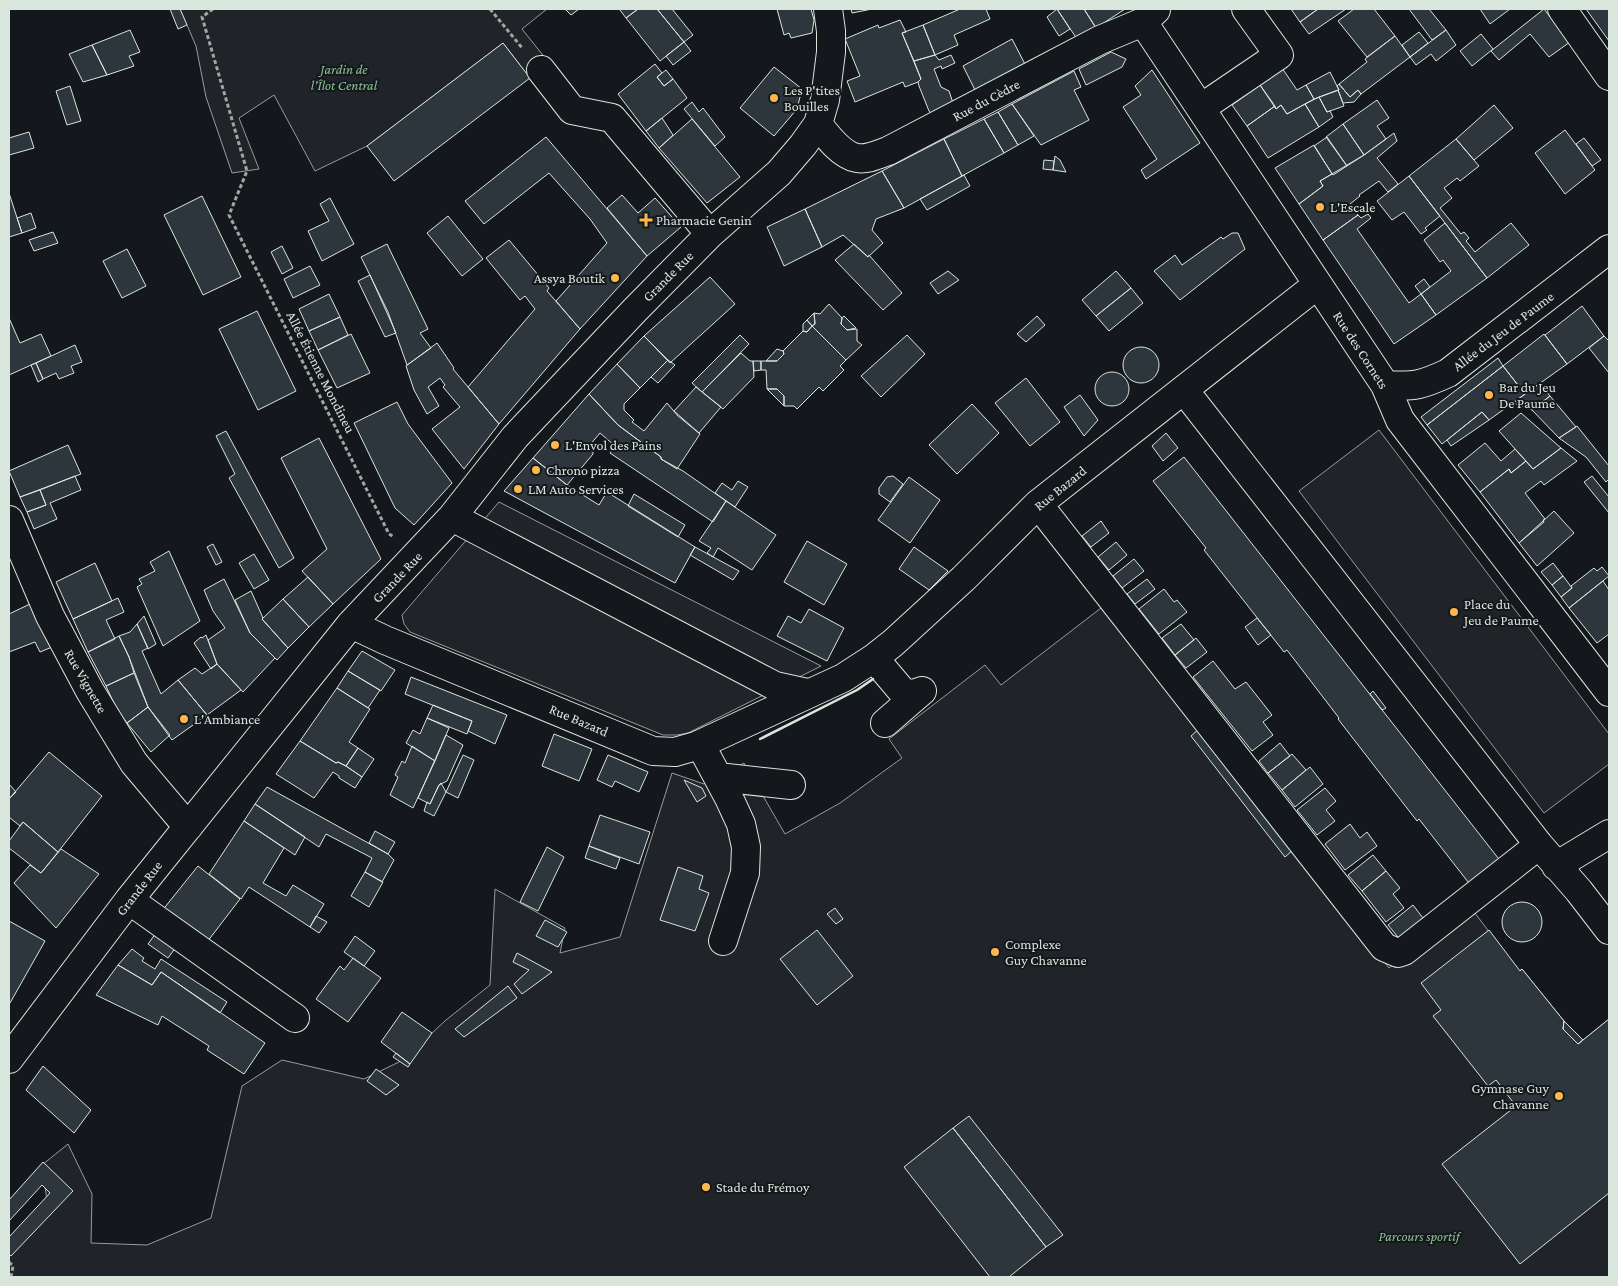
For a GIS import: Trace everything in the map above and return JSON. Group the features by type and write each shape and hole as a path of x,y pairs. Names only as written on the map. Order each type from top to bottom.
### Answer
{"street":[{"name":"Grande Rue","path":"9,1059 129,900 351,624 452,517 514,437 634,310 710,234 779,173 803,145 818,124 825,100 830,72 832,31 828,9"},
{"path":"1201,108 1278,55 1246,9"},
{"path":"1562,9 1609,76"},
{"name":"Rue du Cèdre","path":"818,124 842,150 857,158 871,157 1150,15"},
{"name":"Rue des Cornets","path":"1150,15 1201,108 1385,385 1400,420 1609,692"},
{"path":"540,70 572,110 612,118 710,234"},
{"name":"Allée du Jeu de Paume","path":"1385,385 1406,386 1423,384 1448,373 1609,249"},
{"name":"Rue Bazard","path":"351,624 385,640 653,751 676,752 700,744 842,678 874,658 964,578 1038,504 1184,390 1233,365 1270,336 1317,285"},
{"path":"1184,390 1539,845 1609,930"},
{"path":"1038,504 1384,947 1398,953 1404,951 1539,845"},
{"path":"452,517 775,686 807,693"},
{"name":"Rue Vignette","path":"9,520 50,616 90,692 134,763 188,827"},
{"path":"874,658 900,690 910,695 922,691 885,723"},
{"path":"700,744 741,824 746,847 745,873 723,941"},
{"path":"718,777 791,785"},
{"path":"1556,866 1609,834"},
{"path":"129,900 295,1018"}],"path":[{"name":"Allée Étienne Mondineu","path":"212,9 202,17 247,171 230,215 389,534 421,551"},
{"path":"490,9 540,70"},
{"path":"9,1262 13,1266 11,1277"}],"green space":[{"name":"Jardin de l'Îlot Central","path":"180,9 547,9 522,29 550,64 530,78 503,43 367,146 315,171 274,95 239,118 259,169 232,173 206,97 196,46"},
{"name":"Place du Jeu de Paume","path":"1379,430 1609,734 1609,764 1544,813 1299,491"},
{"path":"499,502 821,666 688,733 663,735 410,632 404,624 402,615"},
{"name":"Complexe Guy Chavanne","path":"1101,608 1389,968 1468,904 1519,971 1522,969 1564,1021 1583,1040 1609,1019 1609,1277 9,1277 9,1247 22,1237 47,1201 42,1165 68,1144 92,1194 91,1243 147,1245 211,1218 242,1086 282,1060 364,1079 403,1060 446,1020 490,985 495,889 565,928 560,953 620,937 672,773 704,784 744,763 785,834 840,803 902,758 889,739 985,665 1001,685"}],"building":[{"path":"170,9 180,9 187,25 178,29"},
{"path":"565,9 579,9 571,15"},
{"path":"638,9 626,18 620,10"},
{"path":"638,9 657,9 684,42 660,61 626,18"},
{"path":"657,9 672,9 693,35 684,42"},
{"path":"777,9 811,9 814,20 812,33 791,38 789,33 784,35"},
{"path":"851,9 872,9 852,13"},
{"path":"960,9 986,9 990,19 954,35 958,45 935,55 923,25"},
{"path":"1057,9 1070,29 1059,36 1047,17"},
{"path":"1057,9 1084,9 1096,28 1077,39"},
{"path":"1084,9 1125,9 1096,28"},
{"path":"1291,9 1318,9 1300,22"},
{"path":"1318,9 1346,9 1309,34 1300,22"},
{"path":"1354,9 1374,9 1395,36 1367,57 1338,21"},
{"path":"1409,9 1429,9 1446,30 1432,40"},
{"path":"1480,9 1510,9 1490,24"},
{"path":"1544,9 1570,42 1549,57 1530,34 1499,60 1491,51"},
{"path":"1586,9 1609,9 1609,41"},
{"path":"900,20 906,32 902,33 921,79 905,87 903,82 855,102 847,81 860,76 845,39 878,25 879,28"},
{"path":"923,25 935,55 914,61 902,33"},
{"path":"130,30 140,52 129,56 134,66 107,75 92,45"},
{"path":"1446,30 1456,45 1436,61 1431,54 1416,65 1410,57"},
{"path":"1419,32 1428,43 1410,57 1402,45"},
{"path":"1481,34 1493,49 1472,66 1460,51"},
{"path":"1395,36 1410,57 1361,94 1358,90 1350,97 1339,84 1367,62 1365,59"},
{"path":"1012,39 1027,68 977,94 963,66"},
{"path":"684,42 691,51 673,65 666,56"},
{"path":"503,43 530,78 394,181 367,146"},
{"path":"92,45 107,75 83,82 69,54"},
{"path":"1111,52 1126,59 1122,67 1086,85 1079,69"},
{"path":"935,55 939,60 951,55 955,63 942,69 941,66 934,69 941,87 949,91 954,106 934,117 929,111 919,86 918,82 921,79 914,61"},
{"path":"655,64 662,73 657,77 664,86 673,79 687,98 646,131 618,94"},
{"name":"Les P'tites Bouilles","path":"774,67 802,89 797,109 774,136 740,108"},
{"path":"1282,68 1297,90 1306,85 1314,99 1287,114 1281,105 1276,109 1260,85"},
{"path":"666,70 673,79 664,86 657,77"},
{"path":"1152,70 1200,143 1146,179 1141,170 1157,159 1123,107 1141,95 1135,86"},
{"path":"1074,71 1081,87 1074,90 1089,120 1041,145 1012,104"},
{"path":"1330,72 1339,90 1314,99 1306,85"},
{"path":"1339,84 1350,97 1358,90 1361,94 1354,102 1343,103 1337,86"},
{"path":"1260,85 1275,106 1247,126 1232,105"},
{"path":"70,86 81,121 67,125 56,91"},
{"path":"1338,90 1344,106 1327,112 1319,97"},
{"path":"1319,97 1327,112 1330,111 1333,117 1319,127 1305,104"},
{"path":"1377,100 1389,118 1377,126 1386,139 1364,155 1343,124"},
{"path":"692,102 699,112 703,108 725,137 715,146 684,109"},
{"path":"1012,104 1034,136 1018,145 998,112"},
{"path":"1305,104 1319,127 1268,158 1247,126 1275,106 1276,109 1281,105 1287,114"},
{"path":"1494,105 1513,128 1474,160 1456,139"},
{"path":"998,112 1018,145 1004,153 984,119"},
{"path":"662,118 673,135 659,148 646,131"},
{"path":"692,119 740,177 707,203 659,148"},
{"path":"984,119 1004,153 962,176 944,139"},
{"path":"1343,124 1364,155 1347,166 1326,137"},
{"path":"1565,130 1595,170 1565,194 1535,153"},
{"path":"29,132 34,148 9,155 9,138"},
{"path":"1394,133 1397,141 1377,158 1398,184 1388,192 1379,181 1359,195 1350,204 1358,215 1323,240 1299,204 1323,186 1320,181 1364,155"},
{"path":"546,137 647,256 580,329 556,301 607,243 590,219 549,173 484,224 465,201"},
{"path":"1327,137 1347,166 1333,175 1314,146"},
{"path":"1584,138 1601,160 1592,166 1576,144"},
{"path":"944,139 962,176 904,208 882,171"},
{"path":"1456,139 1479,166 1460,181 1457,178 1444,188 1452,198 1440,208 1461,234 1464,232 1469,238 1466,241 1475,252 1511,223 1529,245 1487,278 1409,176"},
{"path":"1314,145 1332,174 1320,181 1323,186 1299,204 1275,168"},
{"path":"1055,156 1060,160 1066,172 1053,170"},
{"path":"1044,160 1054,161 1053,170 1043,169"},
{"path":"882,171 904,208 876,219 872,230 883,243 868,257 843,235 822,247 805,209"},
{"path":"964,175 970,186 927,210 920,199"},
{"path":"1409,176 1440,216 1425,228 1427,230 1421,234 1404,212 1392,220 1377,201"},
{"path":"9,193 22,233 9,237"},
{"name":"Pharmacie Genin","path":"622,195 638,213 655,198 681,227 647,256 607,208"},
{"path":"202,196 241,277 203,295 164,215"},
{"path":"330,198 354,244 322,261 308,231 329,221 320,204"},
{"path":"805,209 822,247 784,266 767,227"},
{"path":"31,213 36,228 22,233 17,218"},
{"path":"1368,214 1371,218 1357,229 1409,303 1421,294 1436,315 1394,344 1323,240 1358,215 1361,218"},
{"path":"448,216 483,259 462,276 427,233"},
{"path":"1445,223 1487,278 1436,315 1421,294 1451,271 1443,260 1440,262 1424,240"},
{"path":"53,232 58,243 34,251 29,240"},
{"path":"1232,233 1238,233 1245,249 1180,300 1154,271 1175,255 1182,265 1221,237 1223,239"},
{"path":"509,240 549,288 547,291 580,329 499,424 468,387 535,309 525,296 520,300 486,258"},
{"path":"387,244 428,329 420,333 431,348 407,365 388,312 361,257"},
{"path":"854,244 868,257 869,255 902,293 883,310 835,260"},
{"path":"282,246 293,268 282,274 271,252"},
{"path":"127,249 146,286 122,298 103,261"},
{"path":"310,266 320,285 293,298 284,279"},
{"path":"948,271 959,280 938,294 930,283"},
{"path":"1116,271 1131,288 1096,316 1082,300"},
{"path":"370,275 396,333 385,337 358,281"},
{"path":"710,277 735,304 670,363 644,336"},
{"path":"1424,279 1430,287 1421,294 1415,286"},
{"path":"1131,288 1143,303 1109,331 1096,316"},
{"path":"329,294 340,317 309,331 299,309"},
{"path":"829,304 842,318 841,324 847,330 857,329 857,341 862,345 846,360 812,326 815,324 814,313 820,314"},
{"path":"1582,306 1604,336 1567,364 1545,335"},
{"path":"257,311 296,391 258,410 219,329"},
{"path":"814,313 815,324 812,326 807,320"},
{"path":"844,316 856,328 847,330 841,324"},
{"path":"1037,316 1045,325 1026,342 1017,334"},
{"path":"340,317 348,335 318,350 309,331"},
{"path":"9,318 20,343 41,334 51,356 9,375"},
{"path":"807,320 812,326 807,332 803,331 803,324"},
{"path":"812,326 846,360 840,366 844,370 823,391 819,387 797,409 794,406 784,406 784,396 777,389 767,389 766,370 761,370 761,361 777,361 784,354 783,351 803,331 807,332"},
{"path":"351,334 370,373 337,388 318,350"},
{"path":"1544,334 1567,364 1525,394 1503,366"},
{"path":"740,335 749,344 702,392 692,383"},
{"path":"907,335 925,354 881,397 861,376"},
{"path":"644,336 668,360 640,388 617,364"},
{"path":"1604,336 1609,341 1609,373 1589,348"},
{"path":"437,343 453,369 499,424 464,469 432,429 460,407 443,387 445,385 440,378 428,387 439,406 427,414 414,390 406,366"},
{"path":"75,345 82,362 71,366 74,373 59,379 56,373 43,379 36,363"},
{"path":"1141,347 1154,352 1159,365 1154,378 1141,383 1128,378 1123,365 1128,352"},
{"path":"777,349 783,351 784,354 777,361 766,361"},
{"path":"741,353 750,361 753,361 754,377 723,409 702,392"},
{"path":"1498,358 1503,366 1427,425 1421,417"},
{"path":"668,360 675,365 658,383 651,377"},
{"path":"753,361 761,361 761,370 754,371"},
{"path":"36,363 43,379 38,382 31,365"},
{"path":"617,364 640,388 624,404 624,410 634,420 632,422 644,431 667,403 678,416 700,434 677,469 661,459 661,457 618,425 589,394"},
{"path":"1503,366 1525,394 1489,420 1482,412 1442,444 1427,425"},
{"path":"1112,372 1119,373 1124,377 1128,382 1128,396 1124,401 1119,405 1112,406 1105,405 1100,401 1096,396 1095,389 1096,382 1100,377 1105,373"},
{"path":"1026,378 1060,422 1030,446 995,403"},
{"path":"1540,383 1550,396 1532,410 1513,403"},
{"path":"696,387 721,407 699,433 674,411"},
{"path":"767,389 777,389 784,396 784,406"},
{"path":"589,394 618,425 661,457 661,459 683,471 726,501 713,522 610,453 615,446 600,433 589,446 593,449 593,454 567,485 533,458"},
{"path":"1080,395 1098,420 1084,436 1064,407"},
{"path":"1550,396 1576,427 1559,438 1532,410"},
{"path":"397,402 408,424 452,483 414,525 395,508 354,423"},
{"path":"972,404 999,433 957,474 929,445"},
{"path":"1482,412 1489,420 1451,446 1447,440"},
{"path":"1521,413 1561,448 1533,469 1499,431"},
{"path":"1577,426 1609,466 1609,479 1606,482 1586,457 1559,438"},
{"path":"226,431 294,558 279,568 229,478 235,474 216,436"},
{"path":"1166,433 1178,448 1163,461 1152,446"},
{"path":"319,438 381,559 333,604 302,571 327,549 281,458"},
{"path":"1485,443 1501,461 1515,449 1526,461 1511,473 1509,469 1480,492 1458,465"},
{"path":"68,445 81,474 20,497 9,471"},
{"path":"1561,448 1577,461 1544,485 1541,481 1525,493 1545,519 1543,520 1544,522 1519,543 1480,492 1509,469 1511,473 1526,461 1533,469"},
{"path":"1184,457 1502,863 1472,887 1419,819 1417,821 1287,650 1284,652 1153,481"},
{"path":"533,458 567,485 599,505 607,492 695,547 675,583 504,491"},
{"path":"75,476 81,490 50,503 57,519 34,529 27,512 46,505 40,490"},
{"path":"893,476 903,484 890,502 879,494 879,488 887,477"},
{"path":"1592,476 1609,497 1609,513 1584,482"},
{"path":"909,477 940,500 910,543 878,520"},
{"path":"738,481 748,487 735,507 715,493 722,483 732,490"},
{"path":"40,490 46,505 27,512 20,497"},
{"path":"634,494 685,525 678,537 628,506"},
{"path":"726,501 776,535 752,570 718,548 713,557 707,553 711,548 699,541"},
{"path":"1554,511 1574,533 1537,566 1519,543"},
{"path":"1101,521 1109,533 1091,547 1082,536"},
{"path":"807,541 847,564 824,605 784,582"},
{"path":"1116,542 1127,555 1109,570 1098,557"},
{"path":"213,544 222,562 216,565 207,547"},
{"path":"695,547 739,571 733,580 690,555"},
{"path":"914,547 948,571 929,590 899,569"},
{"path":"169,551 200,621 163,646 137,587 142,584 139,579 155,571 150,562"},
{"path":"254,554 269,580 254,589 239,563"},
{"path":"1134,559 1144,571 1122,588 1113,576"},
{"path":"95,563 112,601 73,619 56,582"},
{"path":"1553,563 1563,576 1552,585 1541,572"},
{"path":"1602,567 1609,576 1569,608 1561,597 1572,588 1571,586 1594,568 1597,571"},
{"path":"1563,576 1572,588 1561,597 1552,585"},
{"path":"308,577 333,604 309,627 283,599"},
{"path":"224,579 250,633 275,658 243,692 217,664 208,640 225,628 213,611 204,590"},
{"path":"1147,579 1155,589 1135,604 1127,594"},
{"path":"1603,581 1609,590 1609,634 1597,643 1569,608"},
{"path":"1164,589 1174,602 1177,600 1187,612 1159,634 1139,609"},
{"path":"251,591 262,619 288,648 277,660 250,633 235,600"},
{"path":"118,598 124,612 106,620 115,639 88,652 73,619"},
{"path":"283,599 309,627 288,648 262,619"},
{"path":"30,604 52,647 40,652 35,642 9,652 9,614"},
{"path":"809,609 844,628 827,661 777,636 788,616 801,623"},
{"path":"144,616 156,644 148,649 137,624"},
{"path":"1257,618 1271,635 1258,645 1245,627"},
{"path":"137,624 148,648 142,651 161,694 178,680 207,715 172,740 148,707 119,636 130,632"},
{"path":"1181,624 1194,640 1175,655 1162,638"},
{"path":"206,635 217,664 211,669 194,643"},
{"path":"119,636 134,673 106,686 88,652"},
{"path":"1196,638 1207,652 1186,668 1175,655"},
{"path":"362,651 395,670 381,691 348,671"},
{"path":"1213,661 1235,689 1246,682 1272,715 1263,722 1273,735 1252,751 1193,677"},
{"path":"217,664 241,690 207,715 178,680 195,668 202,674"},
{"path":"348,671 380,690 368,708 337,688"},
{"path":"134,673 148,707 127,723 117,710 106,686"},
{"path":"411,677 507,715 495,744 468,731 472,721 405,694"},
{"path":"337,688 370,709 349,742 358,748 346,766 338,762 336,763 300,741"},
{"path":"1373,691 1386,708 1382,710 1370,694"},
{"path":"433,705 472,721 467,734 427,718"},
{"path":"148,707 170,735 151,752 127,723"},
{"path":"427,718 449,728 435,761 406,743 413,730 420,734"},
{"path":"1199,729 1294,849 1285,857 1191,736"},
{"path":"554,734 592,749 579,781 542,766"},
{"path":"446,735 463,745 447,781 439,785 430,804 418,798"},
{"path":"300,741 362,777 355,788 333,772 314,798 276,774"},
{"path":"1280,743 1290,756 1268,773 1259,761"},
{"path":"412,746 435,761 413,808 390,795 398,777 395,775 402,761 405,763"},
{"path":"358,748 374,759 362,777 346,766"},
{"path":"49,752 102,796 58,852 23,822 20,826 9,817 9,799"},
{"path":"1292,754 1306,770 1282,790 1268,773"},
{"path":"463,755 474,760 458,798 446,792"},
{"path":"608,755 648,772 639,792 615,781 612,787 597,780"},
{"path":"1310,767 1323,784 1295,807 1282,790"},
{"path":"684,780 702,788 706,796 697,802"},
{"path":"441,783 446,792 434,816 424,811 427,802 430,804"},
{"path":"9,784 16,792 9,799"},
{"path":"267,787 388,854 394,860 382,882 365,872 372,858 326,834 319,847 255,804"},
{"path":"1325,788 1336,801 1326,810 1335,821 1317,835 1297,810"},
{"path":"255,804 305,837 295,855 244,821"},
{"path":"600,815 650,832 639,864 589,846"},
{"path":"244,821 284,848 263,883 286,896 293,885 324,904 310,927 249,887 241,899 209,874"},
{"path":"23,822 58,852 41,873 9,848 9,841"},
{"path":"1350,824 1360,838 1367,832 1377,846 1345,870 1325,844"},
{"path":"375,831 395,842 388,854 369,843"},
{"path":"589,846 620,858 616,869 585,858"},
{"path":"547,847 564,857 538,911 520,902"},
{"path":"61,849 99,874 56,928 14,883 30,865 41,873"},
{"path":"1373,855 1386,871 1362,891 1348,875"},
{"path":"198,866 240,899 204,946 161,912"},
{"path":"678,867 703,876 699,889 709,893 695,931 660,920"},
{"path":"1386,871 1400,888 1393,894 1404,908 1386,922 1362,891"},
{"path":"365,872 383,882 369,907 351,896"},
{"path":"1526,902 1533,905 1539,911 1542,922 1541,930 1533,939 1526,942 1518,942 1511,939 1503,930 1502,918 1505,911 1514,903"},
{"path":"1413,905 1426,922 1402,942 1388,925"},
{"path":"835,908 843,919 836,924 827,914"},
{"path":"316,916 327,922 319,933 310,927"},
{"path":"545,920 567,932 558,947 536,936"},
{"path":"9,921 45,941 10,1003 9,1002"},
{"path":"817,930 853,976 817,1005 780,959"},
{"name":"Gymnase Guy Chavanne","path":"1489,930 1520,971 1522,969 1564,1021 1563,1029 1578,1044 1609,1019 1609,1193 1520,1264 1442,1164 1516,1106 1496,1080 1488,1086 1433,1016 1441,1010 1421,983"},
{"path":"156,933 176,947 168,958 148,944"},
{"path":"355,936 375,951 364,966 344,952"},
{"path":"132,949 144,958 142,961 155,969 161,959 227,1002 220,1013 161,972 152,985 118,965"},
{"path":"517,953 552,972 522,994 514,984 529,970 513,962"},
{"path":"353,958 381,978 348,1022 316,999 340,966 344,970"},
{"path":"118,965 152,985 161,972 265,1043 244,1074 207,1050 209,1046 162,1016 158,1025 96,995"},
{"path":"508,986 517,998 464,1037 455,1029"},
{"path":"402,1012 432,1033 410,1064 381,1042"},
{"path":"1564,1021 1583,1040 1578,1044 1563,1029"},
{"path":"396,1053 410,1064 408,1067 393,1057"},
{"path":"43,1066 91,1110 74,1133 26,1090"},
{"path":"376,1069 399,1085 386,1095 367,1081"},
{"path":"969,1116 1063,1235 1046,1247 953,1128"},
{"path":"953,1128 1046,1247 1009,1277 990,1277 904,1167"},
{"path":"43,1162 73,1191 11,1256 9,1254 9,1235 50,1193 42,1185 9,1221 9,1200"}],"wall":[{"path":"760,739 857,690 873,679"}],"place":[{"name":"Les P'tites Bouilles","path":"774,98"},
{"name":"L'Escale","path":"1320,207"},
{"name":"Pharmacie Genin","path":"646,220"},
{"name":"Assya Boutik","path":"615,278"},
{"name":"Bar du Jeu De Paume","path":"1489,395"},
{"name":"L'Envol des Pains","path":"555,445"},
{"name":"Chrono pizza","path":"536,470"},
{"name":"LM Auto Services","path":"518,489"},
{"name":"Place du Jeu de Paume","path":"1454,612"},
{"name":"L'Ambiance","path":"184,719"},
{"name":"Complexe Guy Chavanne","path":"995,952"},
{"name":"Gymnase Guy Chavanne","path":"1559,1096"},
{"name":"Stade du Frémoy","path":"706,1187"}],"park label":[{"name":"Parcours sportif","path":"1419,1236"}]}
